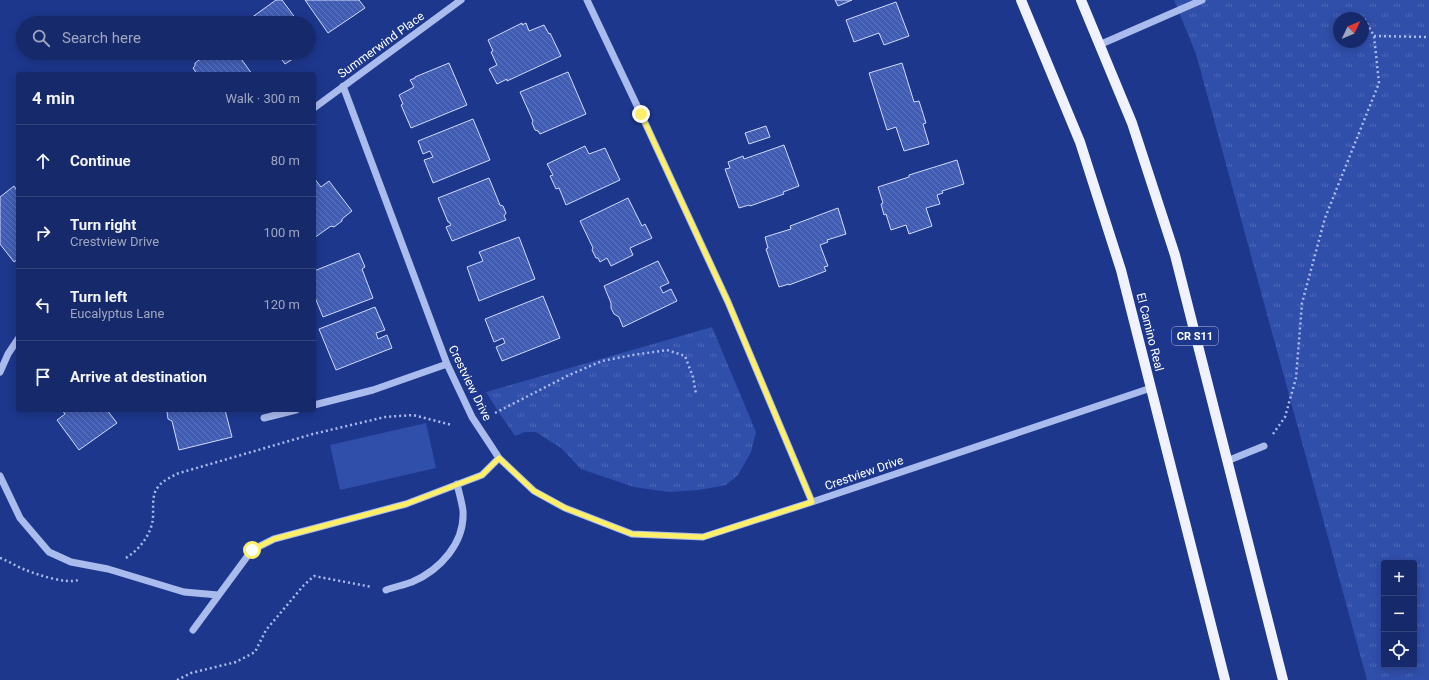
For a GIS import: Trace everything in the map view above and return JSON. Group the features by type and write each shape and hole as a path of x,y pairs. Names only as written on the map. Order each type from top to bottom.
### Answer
{"main road":[{"name":"El Camino Real","path":"1021,0 1080,142 1122,270 1226,680"},
{"name":"CR S11","path":"1080,0 1132,123 1175,255 1226,461 1283,680"}],"street":[{"name":"Summerwind Place","path":"316,106 461,0"},
{"path":"587,0 728,302 812,502"},
{"path":"1099,45 1202,0"},
{"name":"Crestview Drive","path":"343,86 447,364 472,417 499,458 534,491 565,508 632,534 703,537 1151,388"},
{"path":"0,372 8,354 16,342"},
{"path":"316,404 373,390 447,364"},
{"path":"264,418 288,412"},
{"path":"1226,461 1264,446"},
{"path":"193,630 252,550 274,539 406,504 482,475 499,458"},
{"path":"0,476 20,518 49,552 71,562 108,569 184,592 218,595"},
{"path":"386,590 413,582 438,566 452,550 461,530 463,511 457,484"}],"path":[{"path":"1264,446 1285,417 1296,378 1302,303 1325,218 1379,83 1374,36 1369,27"},
{"path":"1374,36 1429,37"},
{"path":"495,413 569,375 602,361 667,350 685,356 693,377 696,394"},
{"path":"108,569 136,551 146,539 152,523 154,499 157,488 176,474 313,434 385,417 413,415 452,425"},
{"path":"0,558 26,570 48,577 74,582 81,579"},
{"path":"177,680 191,673 236,662 255,652 266,630 304,585 314,576 386,590"}],"green space":[{"path":"1174,0 1429,0 1429,680 1367,680 1196,54"},
{"path":"712,327 756,432 751,452 738,475 726,485 699,490 669,492 634,487 581,469 561,448 536,432 524,432 515,436 486,392"},
{"path":"426,423 436,468 340,490 330,445"}],"building":[{"path":"276,0 282,0 294,16 254,16"},
{"path":"305,0 359,0 365,8 328,33"},
{"path":"835,0 852,0 838,6"},
{"path":"896,2 909,36 884,45 879,33 854,42 846,20"},
{"path":"522,23 522,25 526,23 529,31 544,25 549,34 550,33 561,56 507,81 507,79 497,84 489,69 497,65 491,52 493,51 488,40"},
{"path":"199,60 242,60 251,72 196,72 193,68 195,63"},
{"path":"282,60 291,60 285,64"},
{"path":"449,63 467,105 411,128 401,105 403,104 399,95 414,87 410,80"},
{"path":"902,63 914,102 919,101 926,123 923,124 929,144 904,151 896,127 887,130 869,73"},
{"path":"568,72 586,114 540,134 535,130 532,123 533,121 520,92"},
{"path":"473,119 490,160 433,183 424,160 433,157 430,151 423,154 418,141"},
{"path":"766,126 770,137 749,144 745,133"},
{"path":"784,145 799,186 783,192 784,194 750,206 739,208 725,169 730,168 728,162 743,156 744,159"},
{"path":"585,146 589,154 605,148 620,180 566,205 559,188 556,189 550,176 553,175 547,164"},
{"path":"957,160 964,184 942,191 943,193 937,195 940,204 926,208 932,226 909,234 906,225 891,230 886,214 884,215 881,204 883,203 878,187 909,177 909,175"},
{"path":"489,178 500,205 503,206 506,213 504,216 506,220 452,241 446,227 451,225 448,222 438,198"},
{"path":"316,181 321,187 329,181 352,211 334,227 331,226 316,237"},
{"path":"14,186 16,189 16,260 14,262 0,244 0,197"},
{"path":"628,198 642,226 645,224 652,238 630,248 633,255 611,266 607,258 600,262 598,258 596,258 592,250 593,248 580,221"},
{"path":"838,208 846,234 827,240 828,242 820,245 828,266 824,267 826,271 789,285 779,287 766,249 768,248 765,237 791,229 790,226"},
{"path":"519,237 535,279 479,301 467,267 483,261 479,252"},
{"path":"359,253 365,267 362,269 373,298 323,317 316,300 316,270"},
{"path":"658,261 669,283 660,287 663,293 671,289 677,301 623,327 619,317 614,314 611,308 611,303 604,286"},
{"path":"543,296 560,338 502,361 496,347 505,343 503,338 494,342 485,319"},
{"path":"375,307 385,330 376,333 378,339 387,335 392,348 336,370 319,329"},
{"path":"64,412 109,412 117,423 79,450 57,420 65,414"},
{"path":"167,412 226,412 232,437 179,450 172,421 168,419"}],"route":[{"path":"252,550 274,539 406,504 482,475 499,458 534,491 565,508 632,534 703,537 812,502 728,302 641,114"}]}
